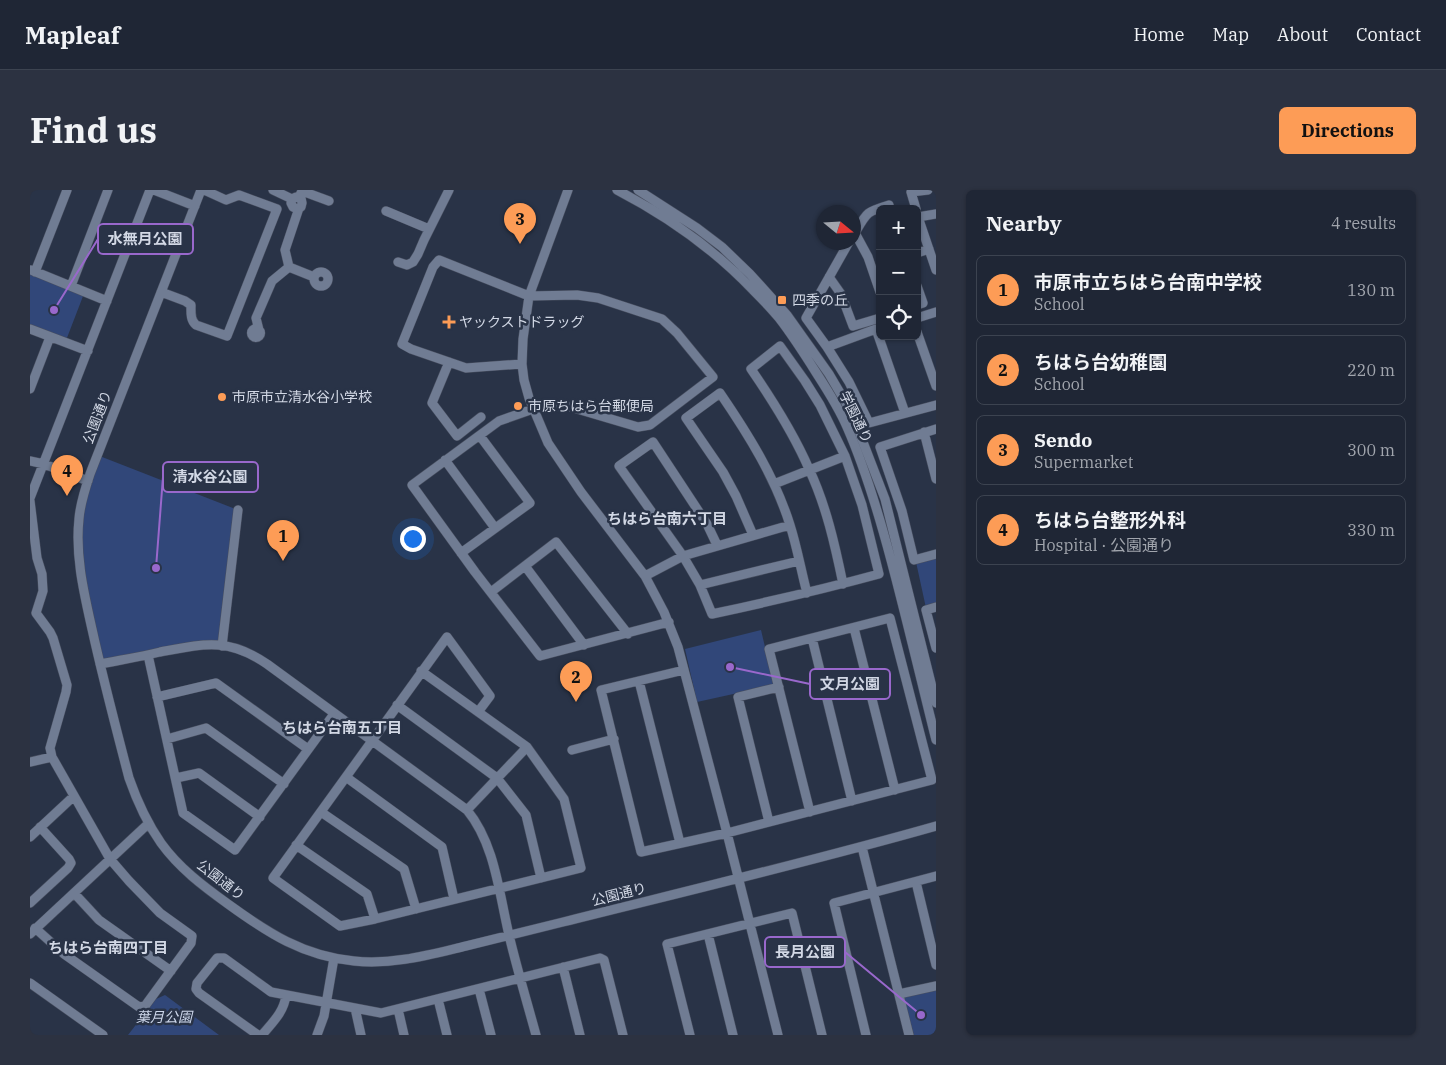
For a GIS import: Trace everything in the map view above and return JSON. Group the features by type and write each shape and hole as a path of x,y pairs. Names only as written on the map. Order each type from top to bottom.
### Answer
{"street":[{"path":"67,190 32,271 108,301"},
{"path":"71,286 108,190"},
{"path":"149,823 110,859 33,931 139,1007 145,1006 191,943 192,936 160,913 110,859 52,757 50,748 67,685 53,638 36,612 43,591 42,574 33,558 30,499 150,190"},
{"path":"154,190 195,206"},
{"path":"161,292 191,305 193,323 226,336 277,209 239,195 226,200 202,190"},
{"name":"公園通り","path":"202,190 88,481 82,498 78,541 84,595 100,664 135,794 149,823 161,842 196,880 216,896 280,939 311,952 334,958 368,962 390,962 509,936 862,847 936,826"},
{"path":"273,190 295,198"},
{"path":"398,262 407,265 413,262 449,190"},
{"path":"568,190 529,296 523,339 522,364 524,380 533,408 548,443 645,576 669,622 678,647 739,878 778,1035"},
{"name":"学園通り","path":"617,190 675,224 717,256 744,281 778,317 835,402 851,435 874,496 936,740"},
{"name":"学園通り","path":"638,190 698,228 722,247 750,274 787,314 846,402 885,499 936,703"},
{"path":"915,205 911,192 928,190"},
{"path":"288,267 285,250 299,208 293,207 291,203 302,191 329,201"},
{"path":"861,222 865,215 876,209"},
{"path":"386,211 429,229"},
{"path":"921,213 936,214"},
{"path":"921,225 936,270"},
{"path":"861,246 868,257 876,280"},
{"path":"921,252 929,249"},
{"path":"845,250 806,318 827,346 849,382 869,423 936,405"},
{"path":"522,364 466,368 411,349 402,344 433,267 439,260 529,296 577,295 598,298 662,319 677,333 713,377 650,426 638,427 567,406 533,408 499,421 412,485 540,656 669,622"},
{"path":"288,267 314,277"},
{"path":"259,330 256,318 272,281 288,267"},
{"path":"830,277 841,294 853,326 876,319"},
{"path":"921,317 936,312"},
{"path":"30,329 88,351"},
{"path":"827,346 876,329 905,413"},
{"path":"30,389 50,337"},
{"path":"920,340 936,386"},
{"path":"718,545 707,524 652,442 619,466 683,556 700,585 712,614 807,593 843,584 878,574 862,505 844,456 820,405 780,346 751,369 787,425 810,470 830,529 843,584"},
{"path":"449,362 432,403 457,436 481,417"},
{"path":"753,535 723,472 686,418 720,393 743,427 774,484 790,525 807,593"},
{"path":"936,430 880,446 902,511 914,560 936,554"},
{"path":"924,432 936,479"},
{"path":"461,552 530,503 480,436"},
{"path":"774,484 844,456"},
{"path":"445,460 495,528"},
{"path":"30,461 44,464 88,481"},
{"path":"222,646 238,510"},
{"path":"645,576 683,556 790,525"},
{"path":"491,592 556,542 628,634"},
{"path":"700,585 799,561"},
{"path":"525,566 584,645"},
{"path":"936,607 926,610 936,648"},
{"path":"684,670 601,690 641,852 727,833 810,812 932,780 890,618 770,649 810,812"},
{"path":"854,628 895,790"},
{"path":"421,672 527,747 564,799 581,868 340,926 272,878 321,812 371,741 421,672 447,637 490,696 478,712"},
{"path":"812,638 852,801"},
{"path":"100,664 199,644 233,648 255,656 467,810 486,842 536,1035"},
{"path":"148,655 183,813 235,850 334,714"},
{"path":"639,681 680,843"},
{"path":"157,696 216,683 308,749"},
{"path":"769,822 738,697 779,687"},
{"path":"397,705 496,778 526,816 541,878"},
{"path":"167,739 206,728 284,784"},
{"path":"572,750 614,739"},
{"path":"467,810 527,747"},
{"path":"30,762 52,757"},
{"path":"176,778 199,773 260,817"},
{"path":"346,777 442,846 454,899"},
{"path":"30,837 74,796"},
{"path":"321,812 404,869 416,909"},
{"path":"30,903 71,863 69,858 40,827"},
{"path":"296,845 367,894 375,919"},
{"path":"862,847 909,1035"},
{"path":"866,1035 834,902 936,876"},
{"path":"916,882 936,965"},
{"path":"74,893 100,920 171,971"},
{"path":"690,1035 667,944 792,913 822,1035"},
{"path":"708,934 733,1035"},
{"path":"258,1035 196,989 197,983 217,958 224,958 271,992 382,1013 600,958 604,960 623,1035"},
{"path":"317,1035 324,1016 334,958"},
{"path":"563,967 580,1035"},
{"path":"30,983 103,1035"},
{"path":"899,994 936,986"},
{"path":"479,989 491,1035"},
{"path":"262,1035 282,1011 286,995"},
{"path":"438,999 447,1035"},
{"path":"355,1008 360,1034"},
{"path":"398,1009 404,1035"}],"green space":[{"path":"30,270 85,291 65,343 30,329"},
{"path":"97,455 238,510 222,646 100,664 84,595 79,518"},
{"path":"936,556 936,606 926,608 916,562"},
{"path":"761,630 774,685 697,702 685,649"},
{"path":"936,987 936,1035 911,1035 901,995"},
{"name":"葉月公園","path":"165,995 219,1035 128,1035 156,999"}],"place":[{"name":"Sendo","path":"520,244"},
{"name":"四季の丘","path":"782,300"},
{"name":"水無月公園","path":"54,310"},
{"name":"ヤックストドラッグ","path":"449,322"},
{"name":"市原市立清水谷小学校","path":"222,397"},
{"name":"市原ちはら台郵便局","path":"518,406"},
{"name":"ちはら台整形外科","path":"67,496"},
{"name":"市原市立ちはら台南中学校","path":"283,561"},
{"name":"清水谷公園","path":"156,568"},
{"name":"文月公園","path":"730,667"},
{"name":"ちはら台幼稚園","path":"576,702"},
{"name":"長月公園","path":"921,1015"}],"district":[{"name":"ちはら台南六丁目","path":"667,519"},
{"name":"ちはら台南五丁目","path":"342,728"},
{"name":"ちはら台南四丁目","path":"108,948"}]}
